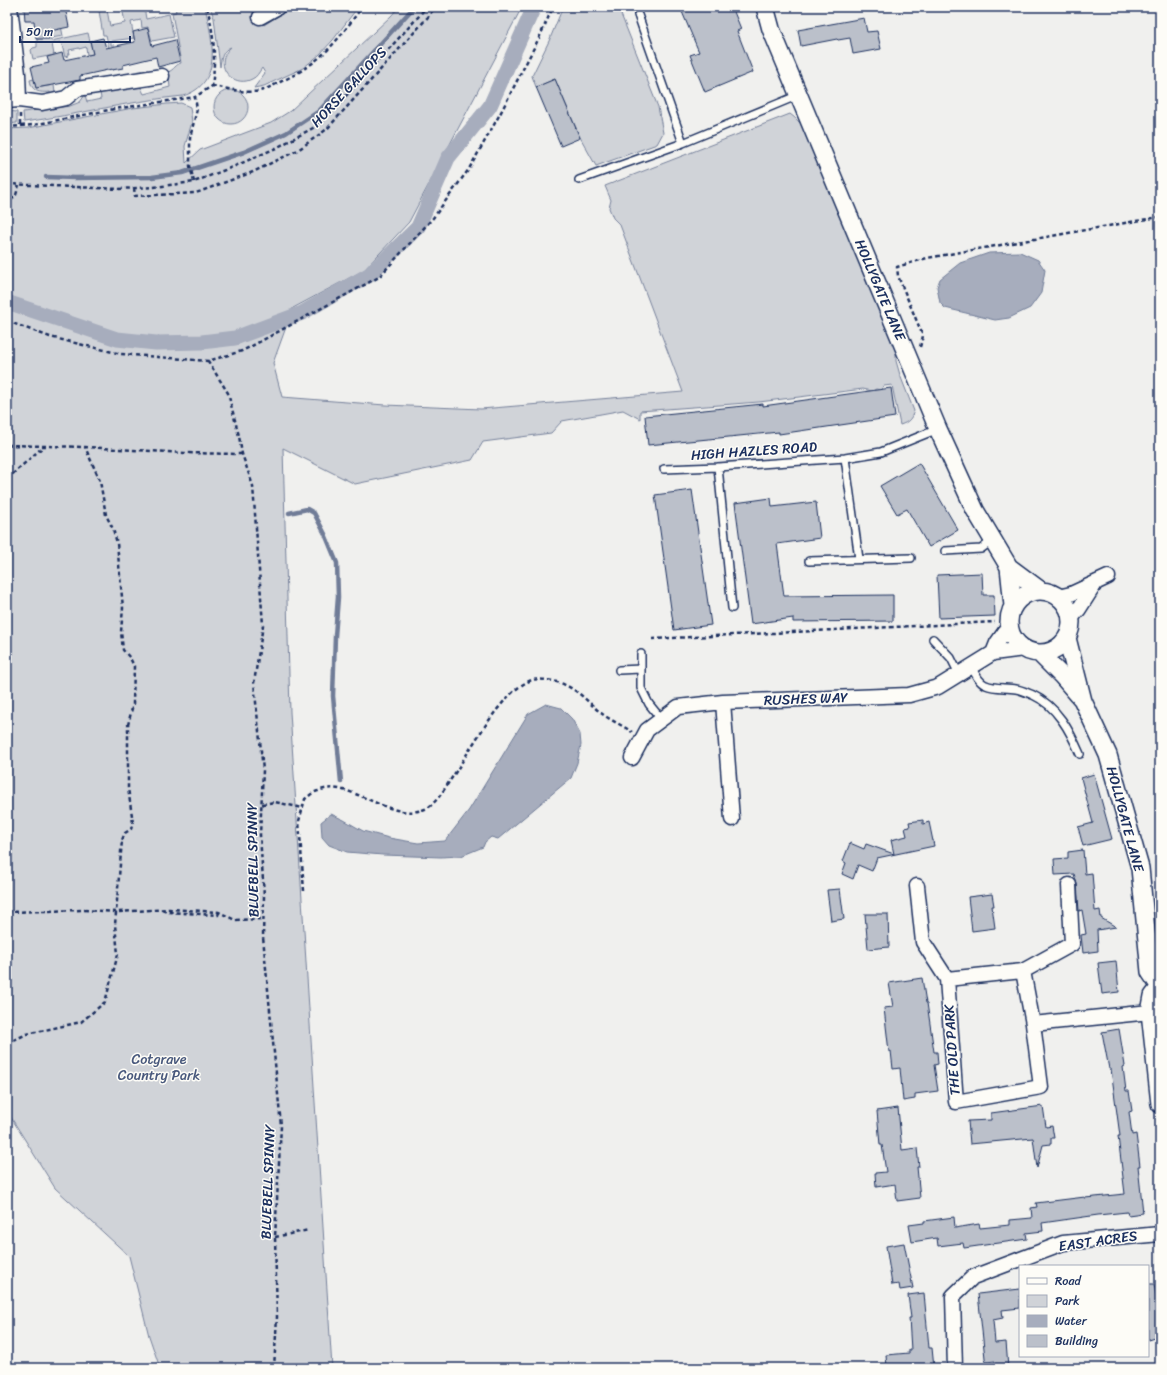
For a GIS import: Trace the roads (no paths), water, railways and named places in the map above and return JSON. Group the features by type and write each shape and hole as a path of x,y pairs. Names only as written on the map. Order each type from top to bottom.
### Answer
{"street":[{"path":"10,7 18,74 13,101 42,103 66,98 77,89 162,76"},
{"path":"260,18 278,7"},
{"name":"HOLLYGATE LANE","path":"765,7 771,29 938,429 975,510 1009,567 1040,590 1058,596"},
{"name":"HOLLYGATE LANE","path":"1009,567 1012,606 1010,614 1004,624 1018,644 1032,652 1062,676 1083,701"},
{"path":"1058,596 1071,594 1108,577"},
{"path":"1058,596 1067,606 1071,618 1079,609 1095,584"},
{"path":"1012,606 1024,595 1032,591 1040,590"},
{"name":"HOLLYGATE LANE","path":"1071,618 1071,630 1067,638 1083,701 1108,755 1140,868 1150,972 1160,987"},
{"path":"1004,624 993,653 1032,652 1056,649 1067,638"},
{"name":"RUSHES WAY","path":"632,758 647,730 678,708 723,702 909,695 938,687 993,653"},
{"path":"723,702 732,819"},
{"path":"917,886 923,942 947,979 1023,971 1072,944 1069,885"},
{"name":"THE OLD PARK","path":"947,979 956,1102 1041,1087 1033,1024 1023,971"},
{"path":"1160,987 1153,996 1150,1012 1160,1104"},
{"path":"1033,1024 1150,1012"},
{"name":"EAST ACRES","path":"955,1368 952,1296 973,1277 1040,1259 1063,1243 1160,1234"}],"lane":[{"path":"638,15 683,143"},
{"path":"579,180 683,143 799,95"},
{"name":"HIGH HAZLES ROAD","path":"664,469 718,467 845,458 881,452 938,429"},
{"path":"845,458 859,559"},
{"path":"718,467 732,608"},
{"path":"945,551 981,549 993,540"},
{"path":"809,561 911,558"},
{"path":"933,639 951,658 985,685 1016,689 1033,695 1044,702 1056,712 1072,735 1080,754"},
{"path":"641,654 641,688 649,704 662,720"},
{"path":"619,670 641,669"}],"water":[{"path":"1020,252 1038,260 1045,270 1041,293 1030,308 1009,318 995,320 945,308 940,303 937,287 940,279 960,263 989,253"},
{"path":"546,704 561,708 572,719 580,734 581,745 577,763 571,778 498,839 491,837 485,842 483,847 461,856 441,857 347,852 329,845 322,837 321,822 331,814 363,831 389,838 418,843 445,841 469,810 528,714"}],"waterway":[{"path":"46,177 152,177 182,173 244,152 286,133 319,111 414,7"},
{"path":"7,302 117,339 156,343 202,342 235,338 302,313 370,274 418,227 448,158 490,106 534,7"},
{"path":"289,513 307,509 314,513 325,534 337,563 338,597 333,696 341,782"}],"park label":[{"name":"Cotgrave Country Park","path":"159,1068"}]}
